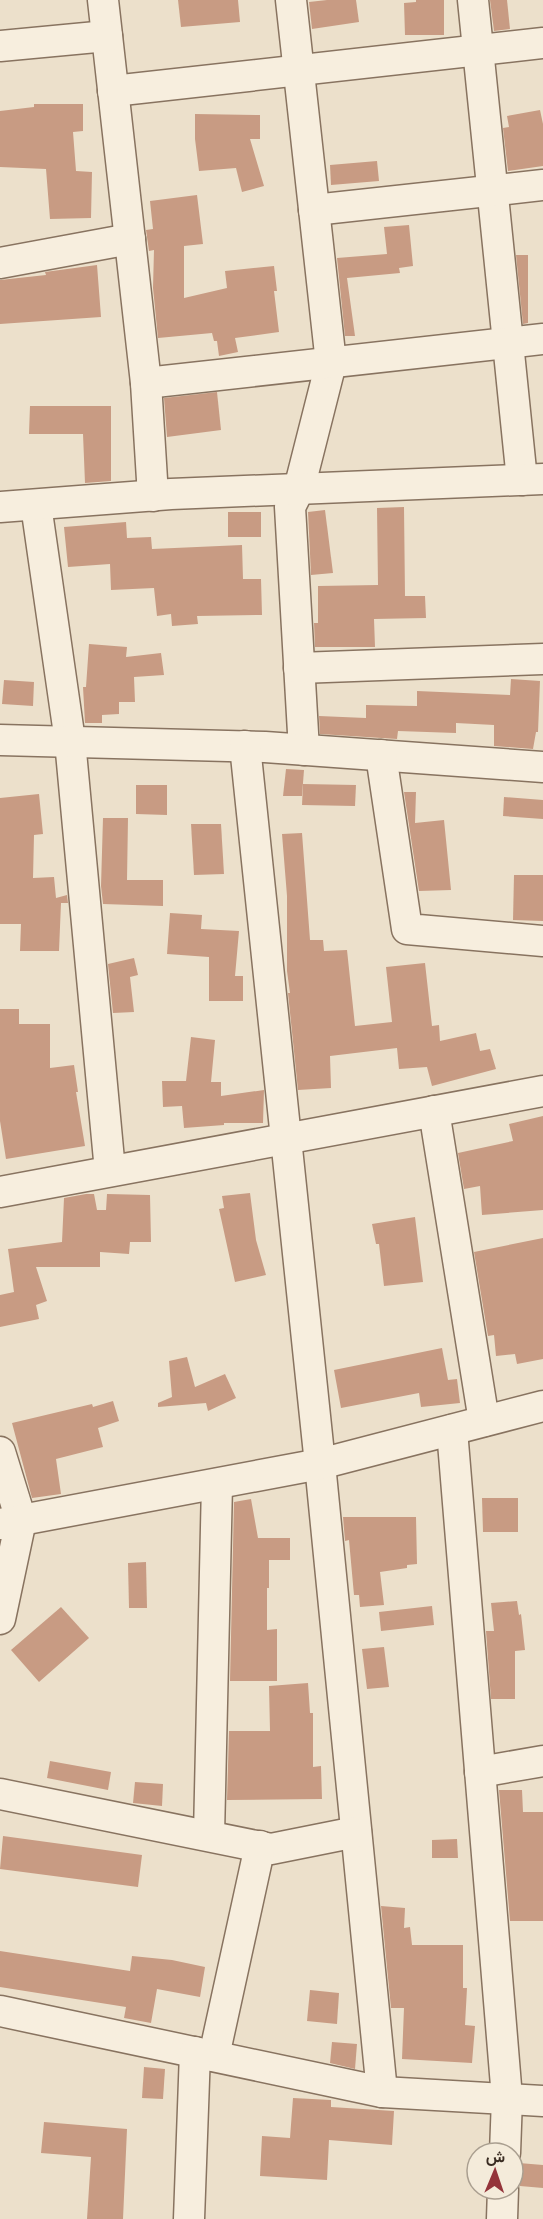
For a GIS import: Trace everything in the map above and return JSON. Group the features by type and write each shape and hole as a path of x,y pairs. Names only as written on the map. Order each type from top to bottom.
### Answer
{"street":[{"path":"103,0 146,383 153,496"},
{"path":"291,0 331,363 299,489 290,507 304,750"},
{"path":"0,507 153,496 532,479 507,343 473,0"},
{"path":"0,46 107,36"},
{"path":"114,91 543,43"},
{"path":"314,210 543,185"},
{"path":"0,263 130,239"},
{"path":"146,383 543,339"},
{"path":"36,505 70,741 110,1171"},
{"path":"299,668 543,659"},
{"path":"0,740 245,746 543,767"},
{"path":"245,746 320,1464 382,2092"},
{"path":"381,756 407,929 543,941"},
{"path":"0,1192 543,1090"},
{"path":"434,1111 484,1421"},
{"path":"10,1522 320,1464 543,1406"},
{"path":"452,1430 507,2098 505,2141"},
{"path":"0,1452 10,1522 0,1618"},
{"path":"209,1835 217,1484"},
{"path":"480,1772 543,1761"},
{"path":"0,1794 271,1849 356,1832"},
{"path":"189,2219 204,2054 260,1846"},
{"path":"0,2011 382,2092 543,2101"},
{"path":"502,2219 503,2201"}],"building":[{"path":"178,0 238,0 240,22 181,27"},
{"path":"356,0 359,22 312,29 309,2"},
{"path":"416,0 444,0 444,35 405,35 404,3 416,2"},
{"path":"490,0 507,0 510,29 494,31"},
{"path":"34,104 83,104 83,131 73,132 76,171 92,172 91,218 50,219 46,169 0,167 0,111 34,107"},
{"path":"540,110 543,124 543,166 508,171 503,128 509,127 507,116"},
{"path":"195,114 260,115 260,139 250,139 264,186 242,192 236,168 199,171"},
{"path":"377,161 379,181 331,185 330,165"},
{"path":"197,195 203,244 184,246 184,298 227,288 225,271 274,266 277,291 274,291 279,332 235,338 238,352 219,356 217,341 214,341 212,333 158,338 153,288 154,250 149,251 146,230 153,229 150,201"},
{"path":"409,225 413,266 399,268 400,273 347,278 355,336 345,336 337,258 387,254 384,227"},
{"path":"516,255 528,255 528,323 523,324"},
{"path":"97,265 101,317 0,324 0,280 46,275 45,272"},
{"path":"217,392 221,430 167,437 164,398"},
{"path":"30,406 111,406 111,481 85,483 83,434 29,434"},
{"path":"404,507 405,596 425,596 426,618 374,619 375,647 315,647 314,623 318,623 318,586 378,585 377,508"},
{"path":"325,510 333,573 311,575 308,512"},
{"path":"228,512 261,512 261,537 228,537"},
{"path":"126,522 127,538 151,537 152,549 242,545 243,579 261,579 262,615 197,616 198,624 172,626 171,614 157,616 154,588 111,590 110,564 68,567 64,527"},
{"path":"89,644 127,647 126,657 161,653 164,675 134,677 135,702 119,702 119,714 102,715 102,723 85,723 83,687 86,687"},
{"path":"511,679 540,681 538,732 536,732 533,749 494,746 494,725 456,723 456,733 398,731 397,739 320,734 319,716 366,718 366,705 417,706 417,691 510,695"},
{"path":"4,680 34,682 33,706 2,704"},
{"path":"286,769 304,770 302,796 283,796"},
{"path":"303,784 356,785 355,806 302,805"},
{"path":"136,785 167,785 167,815 136,814"},
{"path":"404,792 416,792 415,823 444,820 451,890 419,891"},
{"path":"39,794 43,834 34,835 33,878 54,877 56,898 67,895 68,903 61,903 59,951 20,951 21,924 0,924 0,798"},
{"path":"504,797 543,800 543,819 503,816"},
{"path":"103,818 128,818 127,880 163,880 163,906 103,904 101,886"},
{"path":"191,824 221,824 224,874 194,875"},
{"path":"302,833 310,940 323,940 324,951 347,950 355,1026 392,1022 386,967 425,963 432,1026 439,1025 440,1041 476,1033 480,1051 490,1049 496,1069 432,1086 427,1067 399,1069 397,1048 330,1056 331,1088 298,1090 288,993 290,993 287,971 287,896 282,834"},
{"path":"514,875 543,875 543,921 513,920"},
{"path":"170,913 202,915 201,929 239,931 235,976 243,976 243,1001 209,1001 209,957 167,954"},
{"path":"134,958 138,975 130,977 134,1012 113,1013 108,964"},
{"path":"0,1009 19,1009 19,1024 50,1024 50,1068 74,1065 85,1146 6,1159 0,1121"},
{"path":"191,1037 215,1040 211,1082 221,1082 221,1096 264,1090 263,1123 224,1123 224,1125 184,1128 182,1106 163,1107 162,1081 186,1081"},
{"path":"543,1116 543,1210 482,1215 480,1186 464,1189 458,1153 513,1141 509,1124"},
{"path":"250,1193 256,1240 266,1275 235,1282 219,1209 224,1208 222,1196"},
{"path":"94,1194 97,1210 106,1210 107,1194 150,1195 151,1242 130,1242 129,1254 100,1252 100,1267 36,1267 47,1301 36,1305 39,1319 0,1327 0,1295 14,1292 8,1249 62,1242 64,1198"},
{"path":"415,1217 423,1282 384,1286 379,1244 376,1244 372,1224"},
{"path":"543,1238 543,1359 517,1364 515,1354 496,1356 494,1335 488,1336 474,1252"},
{"path":"442,1348 448,1380 457,1379 460,1403 421,1407 419,1393 341,1408 334,1370"},
{"path":"187,1357 195,1387 225,1374 236,1398 208,1411 206,1403 158,1407 158,1403 172,1397 169,1361"},
{"path":"113,1401 119,1421 98,1428 103,1447 56,1459 61,1494 32,1498 12,1423"},
{"path":"482,1498 518,1498 518,1532 483,1532"},
{"path":"251,1499 258,1538 290,1538 290,1560 269,1560 267,1630 277,1629 277,1681 230,1681 234,1502"},
{"path":"343,1517 416,1517 417,1564 380,1572 384,1605 360,1607 359,1595 354,1595 349,1540 345,1541"},
{"path":"146,1562 147,1608 129,1608 128,1563"},
{"path":"517,1601 519,1615 521,1614 525,1650 515,1651 515,1699 491,1699 486,1631 494,1631 491,1603"},
{"path":"432,1606 434,1625 381,1631 379,1612"},
{"path":"61,1607 89,1638 39,1682 11,1650"},
{"path":"384,1647 389,1687 367,1689 362,1649"},
{"path":"308,1683 310,1713 313,1713 313,1767 321,1766 322,1799 227,1800 229,1731 270,1731 269,1686"},
{"path":"50,1761 111,1772 108,1790 47,1778"},
{"path":"135,1782 163,1784 162,1806 133,1803"},
{"path":"499,1790 522,1790 523,1812 543,1812 543,1921 510,1921"},
{"path":"3,1836 142,1855 138,1887 0,1869"},
{"path":"457,1839 458,1858 432,1858 432,1840"},
{"path":"381,1906 405,1908 404,1928 410,1927 412,1945 463,1945 463,1988 467,1988 465,2025 475,2026 472,2063 402,2059 404,2008 391,2008"},
{"path":"0,1951 130,1971 132,1956 172,1960 205,1967 200,1997 157,1989 151,2023 124,2018 126,2007 0,1987"},
{"path":"310,1990 339,1993 337,2024 307,2021"},
{"path":"332,2042 357,2044 355,2069 330,2063"},
{"path":"144,2067 165,2069 163,2099 142,2098"},
{"path":"293,2098 331,2100 331,2107 394,2111 392,2145 329,2140 327,2180 260,2176 262,2136 290,2138"},
{"path":"44,2122 127,2129 123,2219 87,2219 91,2157 41,2153"},
{"path":"525,2164 543,2165 543,2188 525,2186"}]}
